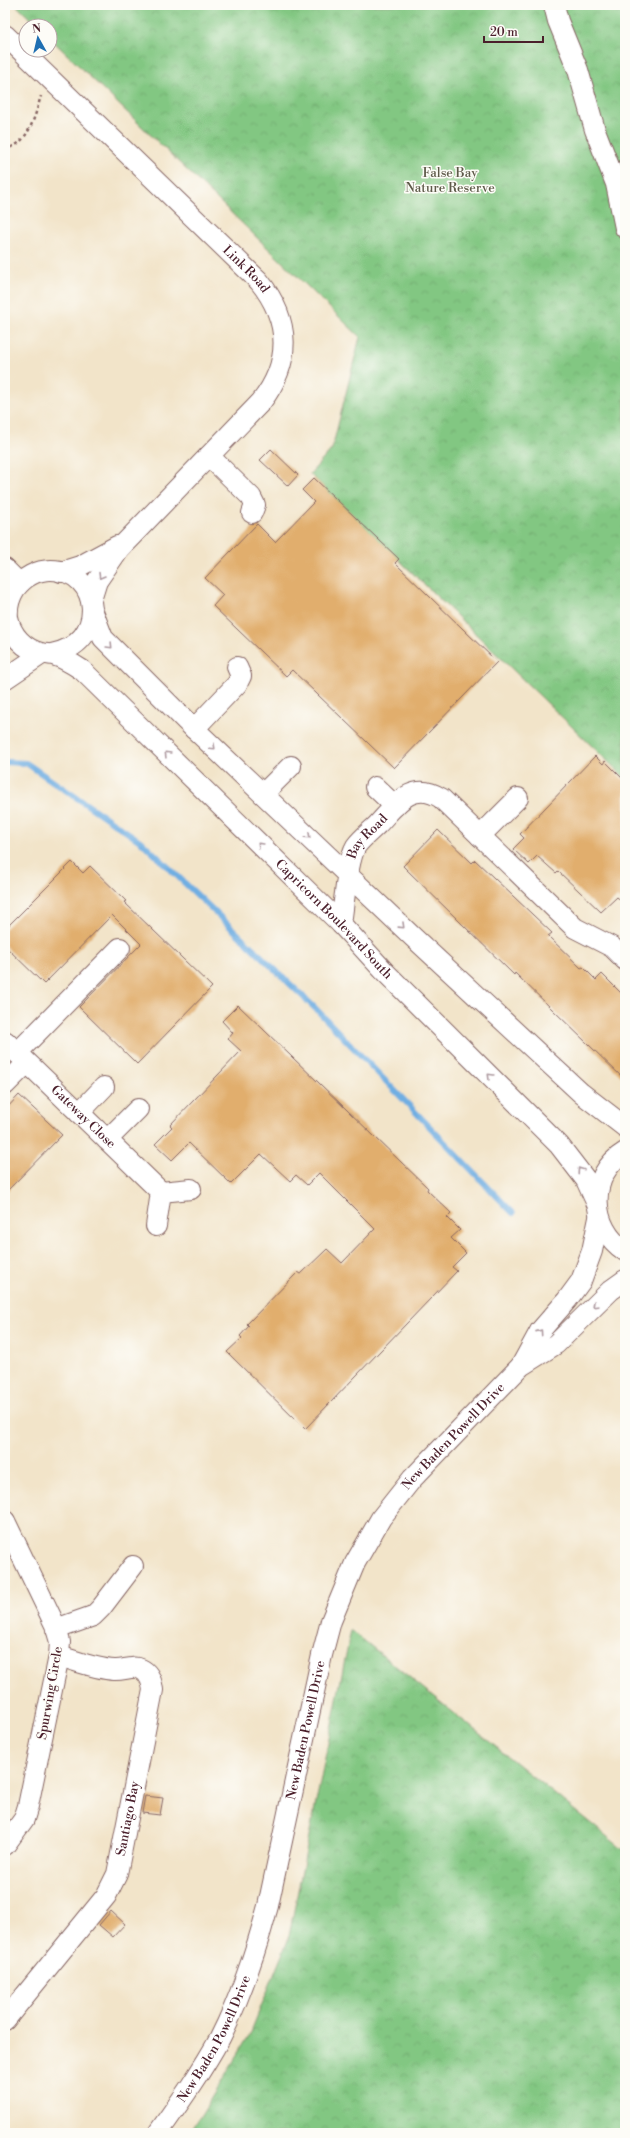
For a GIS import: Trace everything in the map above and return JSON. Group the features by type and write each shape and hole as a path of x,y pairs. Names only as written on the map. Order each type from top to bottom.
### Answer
{"street":[{"path":"554,5 558,21 578,70 595,130 616,184 625,228"},
{"name":"Link Road","path":"5,35 259,282 276,307 284,336 284,350 277,378 261,402 133,534 107,565 97,581 92,606"},
{"path":"209,456 251,496 255,505 252,513"},
{"name":"Link Road","path":"62,572 100,557 133,534"},
{"path":"5,569 19,583"},
{"path":"47,654 33,651 18,640 11,628 6,624 9,603 19,583 26,577 43,570 62,572 80,582 87,590 98,628 106,642 194,729 414,938 581,1093 625,1127"},
{"path":"5,679 47,654 72,648 81,641 89,628 92,606"},
{"name":"Capricorn Boulevard South","path":"47,654 82,670 341,924 384,971 559,1144 586,1180 606,1233 617,1246 625,1251"},
{"path":"194,729 238,684 241,676 237,667"},
{"path":"263,794 291,766"},
{"path":"375,787 395,806"},
{"name":"Bay Road","path":"341,924 349,875 356,846 404,797 417,792 433,794 441,798 480,836"},
{"path":"518,798 480,836 575,928 612,948 625,960"},
{"path":"5,1085 17,1052 41,1022 63,1014 120,948"},
{"name":"Gateway Close","path":"17,1052 161,1192"},
{"path":"79,1113 104,1087"},
{"path":"107,1140 138,1109"},
{"name":"New Baden Powell Drive","path":"521,1366 540,1331 568,1300 581,1281 592,1251 598,1211 598,1189 603,1176 612,1163 625,1152"},
{"path":"156,1226 161,1192 191,1189"},
{"name":"New Baden Powell Drive","path":"158,2133 201,2071 220,2037 241,1991 258,1943 268,1906 322,1655 331,1621 355,1563 381,1518 412,1479 521,1366 556,1344 611,1290 625,1280"},
{"name":"Spurwing Circle","path":"5,1521 56,1629 60,1642 59,1656 28,1806 24,1819 5,1845"},
{"path":"56,1629 93,1616 102,1608 133,1566"},
{"name":"Santiago Bay","path":"5,2020 106,1896 117,1874 153,1690 148,1674 142,1669 134,1667 114,1670 59,1656"}],"path":[{"path":"5,149 20,142 29,131 47,76"}],"green space":[{"name":"False Bay Nature Reserve","path":"16,5 625,5 625,778 310,474 332,449 360,337 58,46 58,18 30,18"},
{"path":"351,1630 625,1851 625,2133 190,2133 250,2034 288,1940"}],"building":[{"path":"271,449 298,475 288,486 260,460"},
{"path":"314,478 399,559 395,563 497,662 394,768 292,670 286,676 213,606 223,595 205,578 257,524 275,542 314,502 302,490"},
{"path":"595,756 603,764 605,761 625,781 625,904 617,897 601,912 558,871 556,873 537,856 529,864 513,849 524,838 520,834"},
{"path":"438,830 472,863 475,860 552,933 548,936 581,968 583,967 596,980 602,974 625,997 625,1080 515,973 514,975 403,866"},
{"path":"72,862 83,873 90,866 126,901 124,902 212,987 137,1064 79,1007 141,944 112,915 44,984 5,946 5,929"},
{"path":"238,1005 428,1188 427,1190 451,1213 447,1217 460,1230 451,1238 466,1253 452,1267 457,1271 305,1429 227,1352 242,1338 240,1336 249,1326 247,1324 298,1272 301,1274 327,1249 342,1263 375,1229 319,1173 307,1185 296,1175 290,1181 261,1154 231,1184 189,1143 172,1160 155,1144 172,1127 170,1125 241,1051 228,1039 233,1033 222,1021"},
{"path":"19,1095 62,1135 5,1193 5,1110"},
{"path":"145,1796 163,1798 160,1815 142,1813"},
{"path":"111,1911 125,1924 113,1937 99,1925"}],"waterway":[{"path":"5,762 26,763 143,843 316,1009 513,1213"}]}
